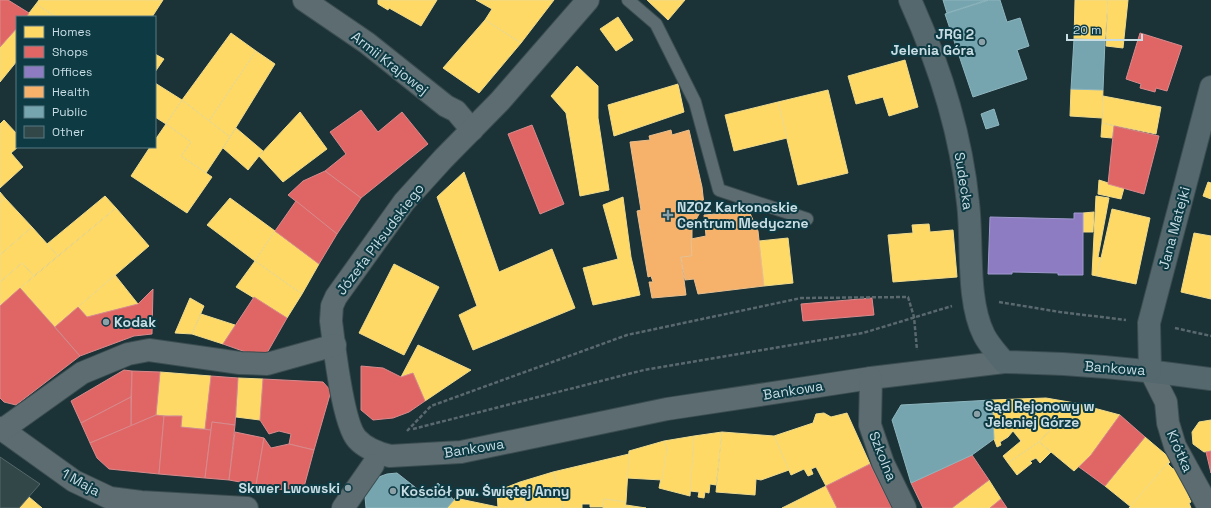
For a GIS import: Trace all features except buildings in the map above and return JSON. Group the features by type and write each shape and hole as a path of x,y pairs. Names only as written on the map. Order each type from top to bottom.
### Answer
{"street":[{"name":"Armii Krajowej","path":"304,0 367,43 446,106 456,111 472,130"},
{"name":"Józefa Piłsudskiego","path":"376,459 356,438 346,416 331,321 332,306 336,297 404,202 442,159 500,101 588,0"},
{"name":"Sudecka","path":"910,0 929,47 954,124 968,203 972,284 978,321 984,335 1004,362"},
{"name":"Jana Matejki","path":"1150,370 1149,323 1211,87"},
{"path":"1,429 82,373 128,354 149,350 240,363 267,364 335,346"},
{"name":"Bankowa","path":"376,459 390,456 461,452 667,409 871,378 1004,362 1052,363 1150,370 1211,379"},
{"name":"Krótka","path":"1150,370 1166,402 1168,423 1175,446 1209,508"},
{"name":"Szkolna","path":"871,378 870,425 883,463 905,508"},
{"name":"1 Maja","path":"1,429 74,481 108,503 141,502 238,507"},
{"path":"343,508 376,459"}],"lane":[{"path":"628,0 656,24 695,102 719,190 807,219"}],"path":[{"path":"406,431 431,406 627,335 801,298 908,297 914,317 918,357"},
{"path":"995,301 1060,312 1128,320"},
{"path":"400,433 644,370 863,333 956,305"},
{"path":"1175,328 1211,336"}],"place":[{"name":"JRG 2 Jelenia Góra","path":"982,42"},
{"name":"NZOZ Karkonoskie Centrum Medyczne","path":"668,215"},
{"name":"Kodak","path":"106,322"},
{"name":"Sąd Rejonowy w Jeleniej Górze","path":"977,414"},
{"name":"Skwer Lwowski","path":"348,488"},
{"name":"Kościół pw. Świętej Anny","path":"393,491"}]}
